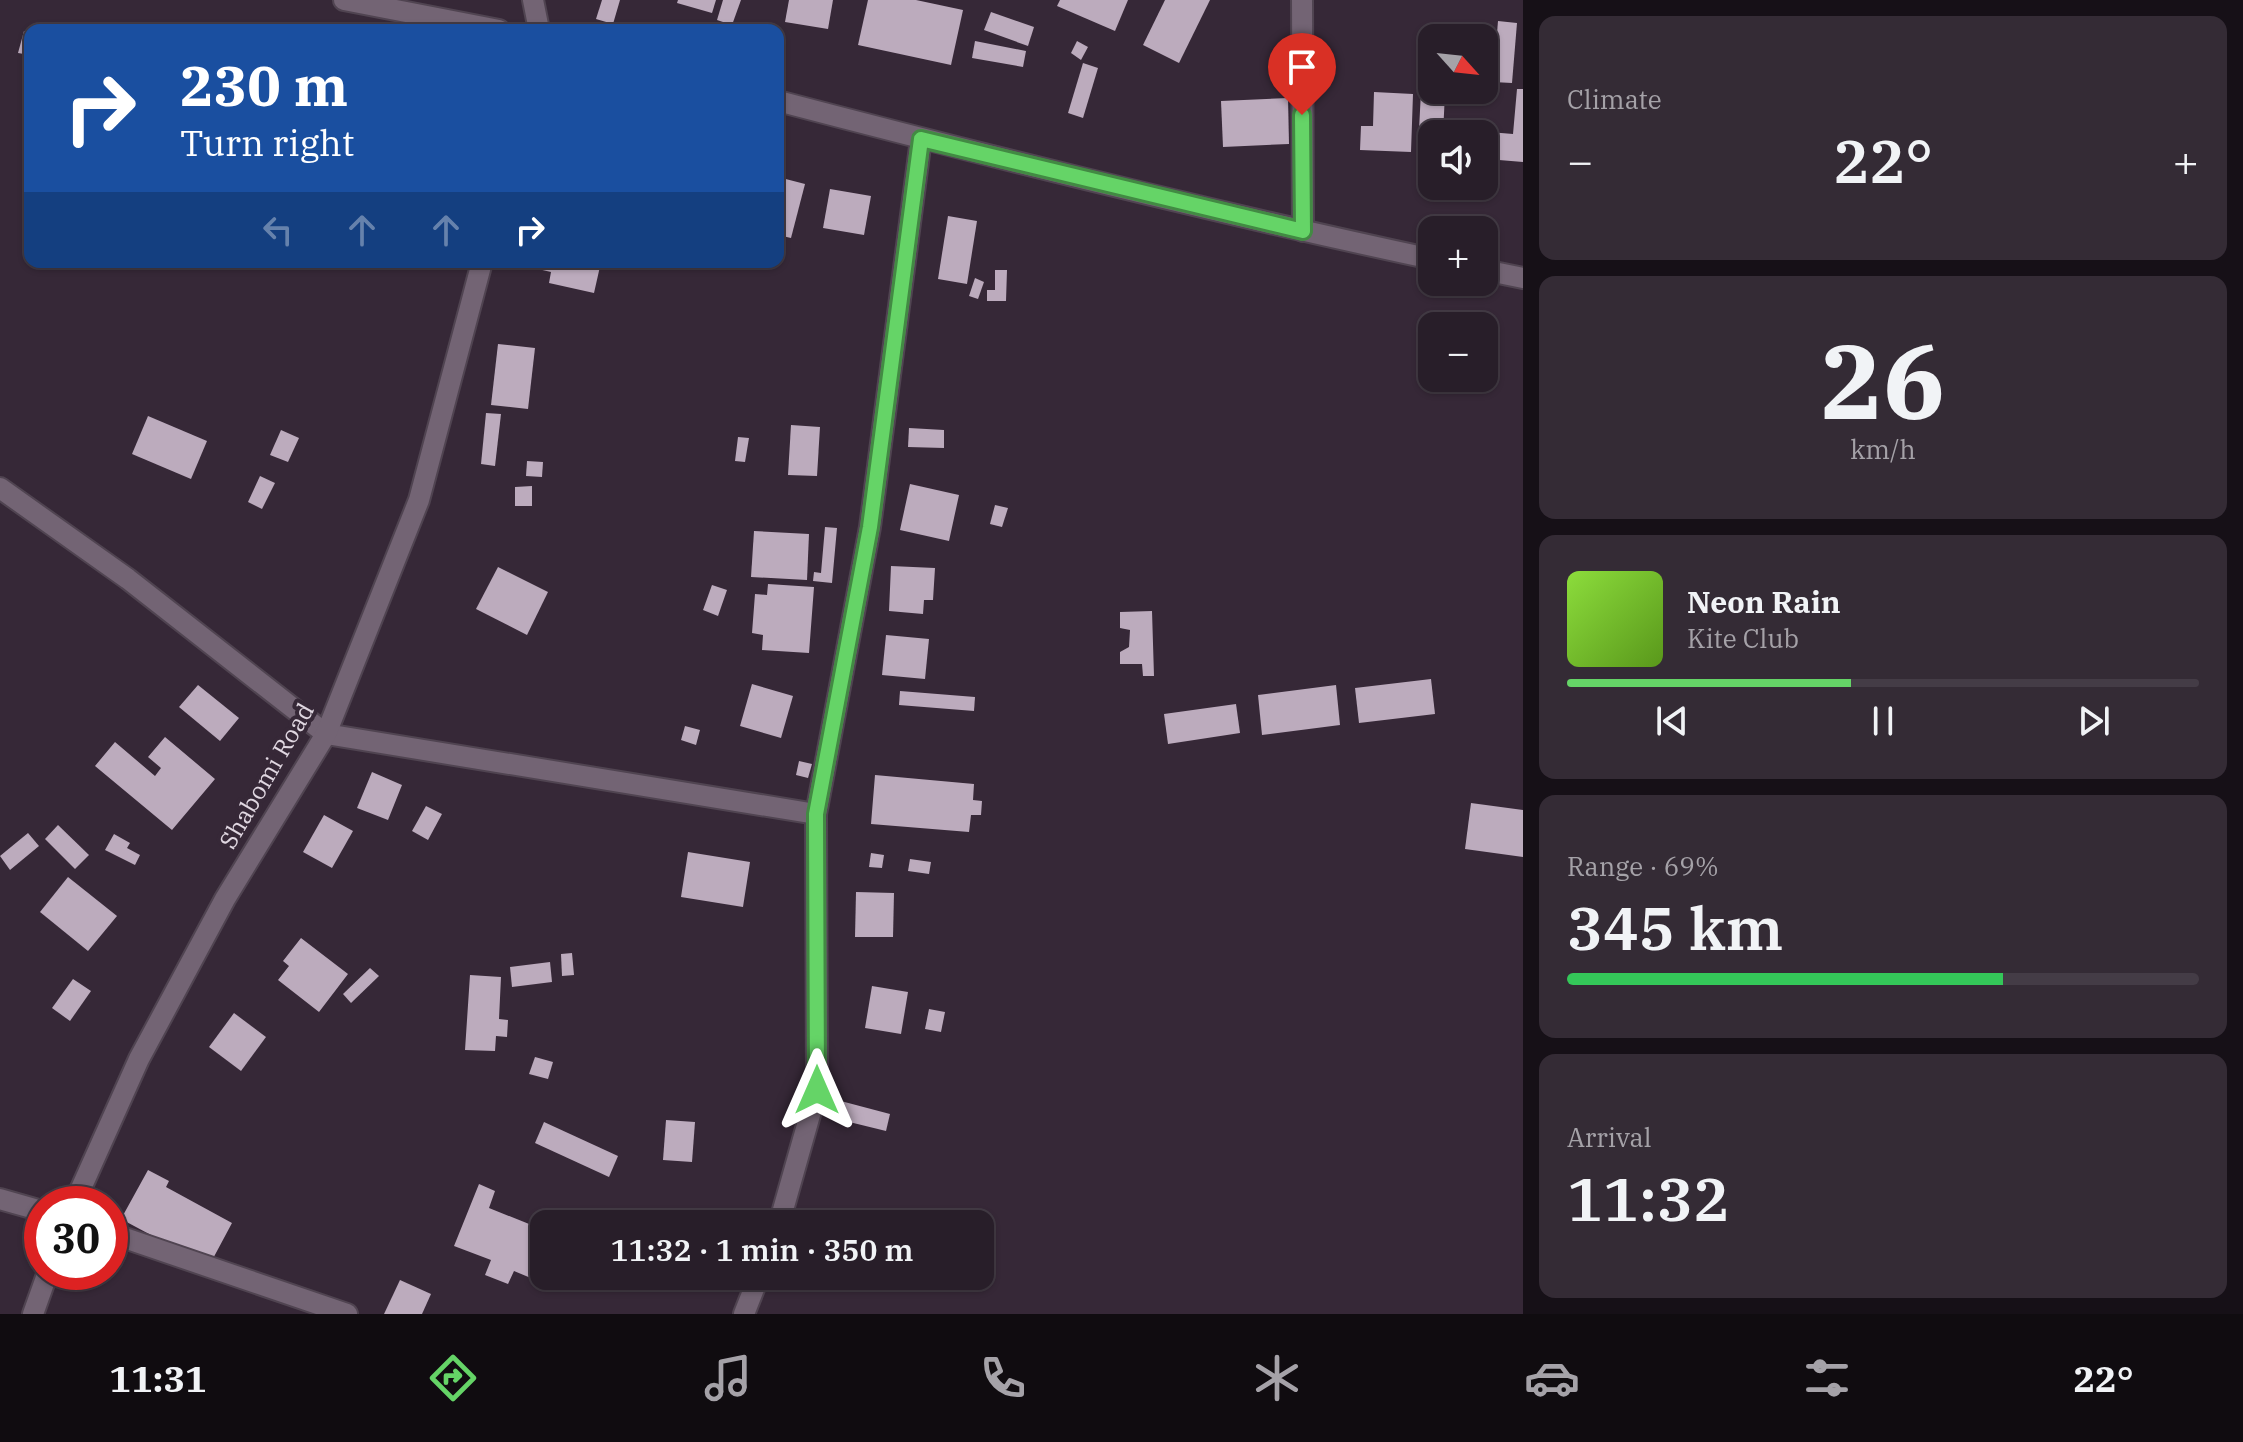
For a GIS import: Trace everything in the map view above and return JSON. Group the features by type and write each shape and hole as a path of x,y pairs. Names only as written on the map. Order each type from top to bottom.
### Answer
{"street":[{"path":"344,0 468,24"},
{"path":"533,0 538,24"},
{"path":"1302,0 1303,231"},
{"path":"784,103 921,139 1418,256"},
{"path":"783,1210 817,1090 816,814 870,527 921,139"},
{"name":"Shabomi Road","path":"82,1186 139,1059 225,899 326,734 419,500 480,268"},
{"path":"1498,273 1523,278"},
{"path":"0,488 128,579 326,734 816,814"},
{"path":"0,1199 24,1206"},
{"path":"128,1239 347,1314"},
{"path":"33,1314 42,1290"},
{"path":"744,1314 753,1290"}],"building":[{"path":"602,0 620,0 613,24 596,19"},
{"path":"678,0 716,0 712,13 677,3"},
{"path":"723,0 741,0 732,24 717,20"},
{"path":"789,0 833,0 828,29 785,22"},
{"path":"868,0 916,0 963,10 951,65 858,45"},
{"path":"1060,0 1128,0 1115,31 1057,6"},
{"path":"1165,0 1210,0 1179,63 1143,45"},
{"path":"991,12 1034,27 1028,46 984,30"},
{"path":"1498,21 1517,23 1512,83 1498,82"},
{"path":"24,31 24,54 18,53"},
{"path":"975,41 1026,51 1023,67 972,58"},
{"path":"1077,41 1088,47 1081,60 1071,53"},
{"path":"1083,63 1098,68 1083,118 1068,113"},
{"path":"1517,89 1523,89 1523,162 1498,160 1498,133 1513,134"},
{"path":"1374,92 1413,94 1411,152 1360,150 1361,126 1373,126"},
{"path":"1288,98 1289,144 1223,147 1221,101"},
{"path":"1420,104 1444,104 1444,120 1420,120"},
{"path":"784,179 805,184 791,238 784,236"},
{"path":"830,189 871,196 864,235 823,228"},
{"path":"948,216 977,221 967,284 938,279"},
{"path":"600,268 594,293 549,283 551,272 538,269"},
{"path":"995,270 1007,270 1006,301 987,301 987,290 995,290"},
{"path":"975,278 984,282 978,299 969,296"},
{"path":"498,344 535,348 528,409 491,405"},
{"path":"486,413 501,414 495,466 481,464"},
{"path":"148,416 207,441 191,479 132,454"},
{"path":"791,425 820,427 817,476 788,475"},
{"path":"909,428 944,430 944,448 908,447"},
{"path":"281,430 299,438 288,462 270,455"},
{"path":"738,437 749,438 745,462 735,461"},
{"path":"527,461 543,462 542,477 526,476"},
{"path":"260,476 275,483 262,509 248,502"},
{"path":"910,484 959,495 949,541 900,530"},
{"path":"532,486 532,506 515,506 515,487"},
{"path":"995,505 1008,508 1002,527 990,524"},
{"path":"825,527 837,528 832,583 813,581 814,572 821,573"},
{"path":"754,531 809,534 807,580 751,577"},
{"path":"891,566 935,568 933,600 924,600 923,614 889,611"},
{"path":"498,567 548,592 527,635 476,609"},
{"path":"768,584 814,587 809,653 762,650 763,635 752,633 755,594 767,595"},
{"path":"712,585 727,590 718,616 703,610"},
{"path":"1152,611 1154,676 1143,676 1142,664 1120,664 1120,652 1129,647 1130,630 1120,628 1120,612"},
{"path":"886,635 929,639 925,679 882,675"},
{"path":"1431,679 1435,714 1359,723 1355,688"},
{"path":"752,684 793,696 781,738 740,726"},
{"path":"198,685 239,718 220,741 179,707"},
{"path":"1336,685 1340,725 1262,735 1258,695"},
{"path":"900,691 975,697 974,711 899,705"},
{"path":"1236,704 1240,733 1168,744 1164,714"},
{"path":"685,726 700,730 696,745 681,740"},
{"path":"165,737 215,779 172,830 95,766 115,742 155,776 161,768 148,757"},
{"path":"799,761 812,764 808,778 796,775"},
{"path":"372,772 402,785 388,820 357,808"},
{"path":"875,775 974,784 973,800 982,801 981,815 971,815 969,832 871,824"},
{"path":"1471,803 1523,810 1523,857 1465,849"},
{"path":"426,806 442,814 428,840 412,831"},
{"path":"324,815 353,831 332,868 303,852"},
{"path":"58,825 89,855 75,869 45,839"},
{"path":"28,833 39,846 10,870 0,856"},
{"path":"114,834 130,843 127,848 140,855 135,865 105,850"},
{"path":"688,852 750,862 743,907 681,897"},
{"path":"871,853 884,855 882,868 869,867"},
{"path":"910,859 931,862 929,874 908,871"},
{"path":"68,877 117,916 88,951 40,912"},
{"path":"856,892 894,893 893,937 855,937"},
{"path":"301,938 348,974 319,1012 278,980 289,966 283,961"},
{"path":"572,953 574,975 562,976 561,954"},
{"path":"550,962 552,982 512,987 510,967"},
{"path":"370,968 379,976 351,1003 343,994"},
{"path":"470,975 501,977 499,1019 508,1020 507,1037 496,1036 495,1051 465,1050"},
{"path":"73,979 91,991 70,1021 52,1008"},
{"path":"872,986 908,992 901,1034 865,1028"},
{"path":"929,1009 945,1012 941,1032 925,1029"},
{"path":"234,1013 266,1037 241,1071 209,1047"},
{"path":"535,1057 553,1062 548,1079 529,1074"},
{"path":"837,1100 890,1114 886,1131 833,1118"},
{"path":"666,1120 695,1122 692,1162 663,1160"},
{"path":"544,1122 618,1156 609,1177 535,1143"},
{"path":"148,1170 169,1181 166,1187 232,1223 209,1266 128,1223 128,1206"},
{"path":"479,1184 495,1191 489,1208 530,1224 530,1278 514,1271 508,1284 485,1275 491,1260 454,1246"},
{"path":"400,1280 431,1294 422,1314 384,1314"}],"route":[{"path":"817,1090 816,814 870,527 921,139 1303,231 1302,115"}]}
